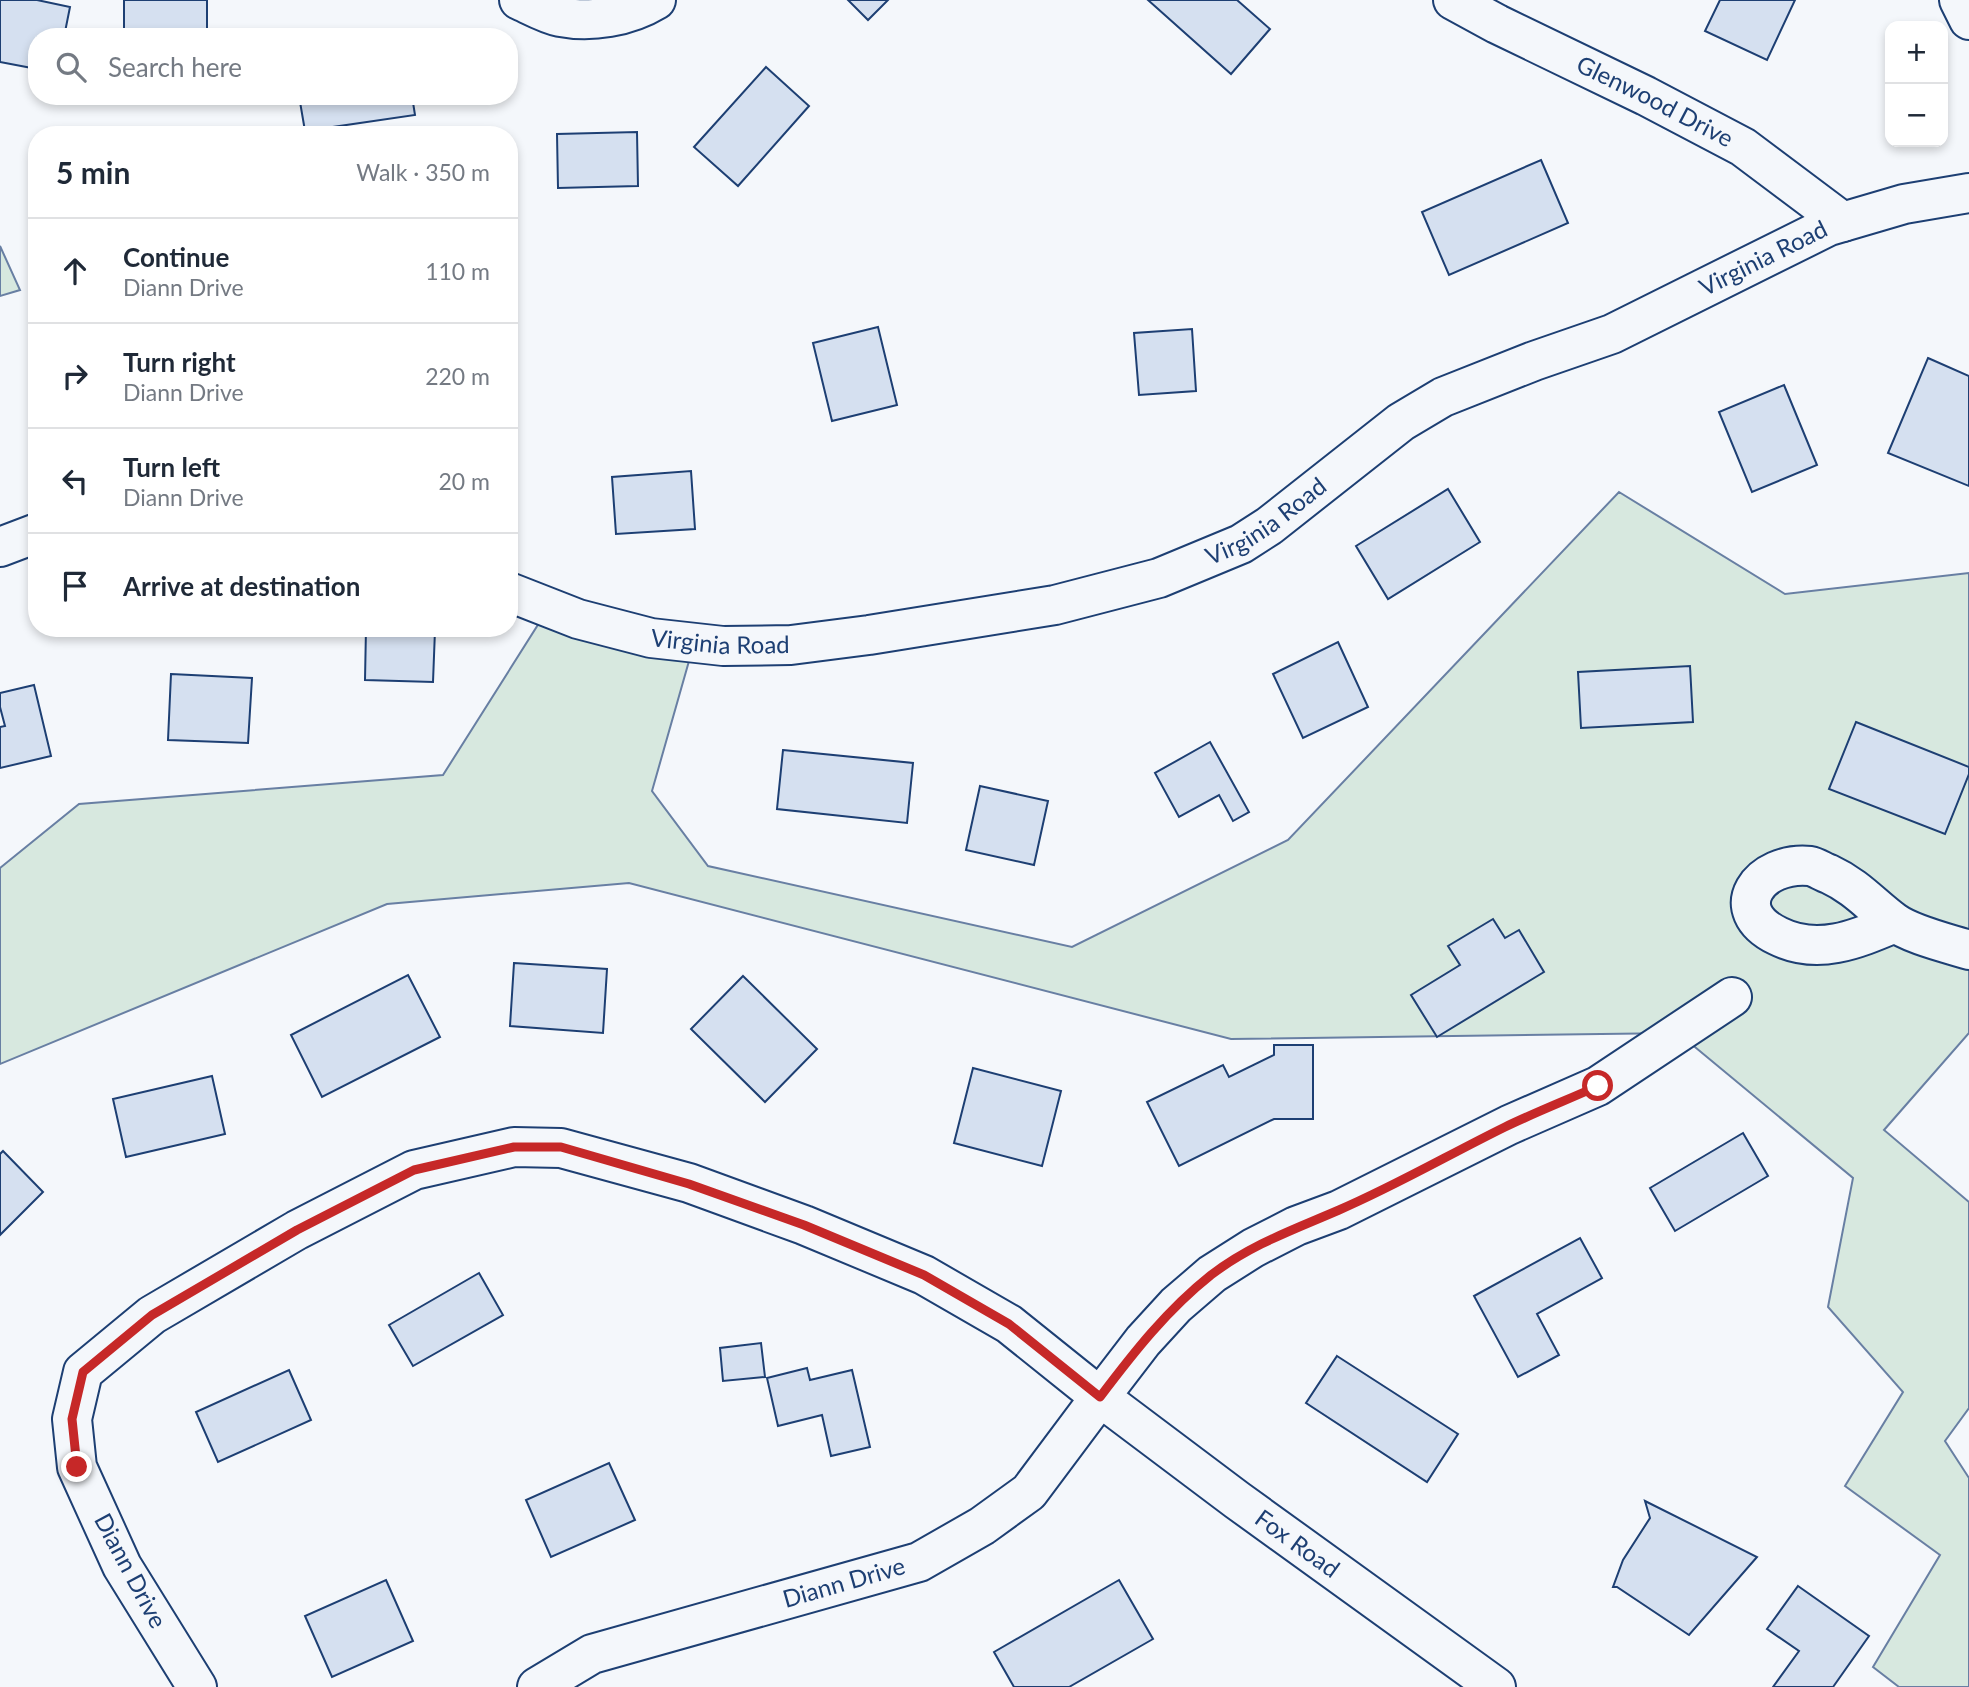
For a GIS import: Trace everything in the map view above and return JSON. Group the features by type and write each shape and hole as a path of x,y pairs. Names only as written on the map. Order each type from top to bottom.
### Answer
{"street":[{"path":"519,0 557,16 580,20 628,12 656,0"},
{"name":"Glenwood Drive","path":"1453,0 1743,147 1843,222"},
{"path":"1959,0 1969,20"},
{"name":"Virginia Road","path":"518,596 578,619 651,638 723,646 791,645 1055,605 1159,578 1241,544 1269,526 1401,422 1443,397 1612,334 1829,226 1903,204 1969,193"},
{"path":"0,547 28,536"},
{"path":"1895,923 1969,950"},
{"name":"Diann Drive","path":"537,1687 592,1654 919,1562 982,1526 1029,1492 1143,1341 1175,1305 1212,1274 1253,1248 1296,1226 1339,1210 1509,1125 1598,1086 1732,998"},
{"name":"Diann Drive","path":"197,1687 122,1566 77,1467 72,1419 83,1372 152,1315 297,1230 414,1170 514,1147 561,1147 689,1184 804,1225 924,1275 1009,1324 1100,1397"},
{"name":"Fox Road","path":"1100,1397 1237,1500 1496,1687"}],"shaded area":[{"path":"0,246 20,290 0,296"},
{"path":"1619,492 1785,594 1969,573 1969,1033 1884,1130 1969,1202 1969,1408 1945,1441 1969,1478 1969,1687 1899,1687 1873,1667 1940,1555 1845,1486 1903,1392 1828,1307 1853,1178 1678,1033 1231,1039 629,883 387,904 0,1064 0,868 79,804 443,775 541,620 691,654 652,791 708,866 1072,947 1288,840"}],"building":[{"path":"0,0 37,0 70,7 66,28 28,28 28,67 0,62"},
{"path":"124,0 207,0 207,28 124,28"},
{"path":"848,0 888,0 868,20"},
{"path":"1148,0 1237,0 1270,29 1231,74"},
{"path":"1720,0 1795,0 1767,60 1705,31"},
{"path":"766,67 809,106 738,186 694,147"},
{"path":"301,105 413,105 415,115 339,126 304,126"},
{"path":"637,132 638,186 558,188 557,134"},
{"path":"1541,160 1568,223 1449,275 1422,212"},
{"path":"878,327 897,405 832,421 813,343"},
{"path":"1192,329 1196,391 1139,395 1134,333"},
{"path":"1928,358 1969,376 1969,486 1888,453"},
{"path":"1784,385 1817,465 1752,492 1719,412"},
{"path":"691,471 695,529 616,534 612,477"},
{"path":"1448,489 1480,542 1388,599 1356,546"},
{"path":"366,637 435,637 433,682 365,680"},
{"path":"1338,642 1368,707 1303,738 1273,674"},
{"path":"1690,666 1693,722 1581,728 1578,672"},
{"path":"171,674 252,678 248,743 168,740"},
{"path":"34,685 51,756 0,768 0,727 5,726 0,693"},
{"path":"1856,722 1969,767 1969,774 1945,834 1829,789"},
{"path":"1210,742 1249,812 1233,821 1219,795 1179,817 1155,773"},
{"path":"783,750 913,763 907,823 777,809"},
{"path":"980,786 1048,801 1034,865 966,850"},
{"path":"1493,919 1505,938 1519,930 1544,972 1437,1037 1411,995 1460,965 1448,946"},
{"path":"514,963 607,969 603,1033 510,1026"},
{"path":"408,975 440,1037 322,1097 291,1035"},
{"path":"743,976 817,1049 765,1102 691,1029"},
{"path":"1274,1045 1313,1045 1313,1119 1274,1119 1179,1166 1147,1102 1223,1065 1229,1077 1274,1055"},
{"path":"973,1068 1061,1091 1042,1166 954,1143"},
{"path":"212,1076 225,1134 126,1157 113,1099"},
{"path":"1743,1133 1768,1176 1675,1231 1650,1188"},
{"path":"3,1151 43,1192 0,1235 0,1154"},
{"path":"1580,1238 1602,1278 1537,1314 1559,1355 1518,1377 1474,1296"},
{"path":"479,1273 503,1315 413,1366 389,1325"},
{"path":"761,1343 765,1377 723,1381 720,1348"},
{"path":"1337,1356 1458,1434 1427,1482 1306,1403"},
{"path":"807,1368 810,1380 852,1370 870,1447 831,1456 822,1415 778,1426 767,1378"},
{"path":"289,1370 311,1420 218,1462 196,1412"},
{"path":"609,1463 635,1520 551,1557 526,1500"},
{"path":"1645,1501 1757,1557 1689,1635 1617,1587 1613,1587 1623,1560 1650,1518"},
{"path":"386,1580 413,1641 332,1677 305,1616"},
{"path":"1119,1580 1153,1639 1069,1687 1014,1687 994,1652"},
{"path":"1798,1586 1869,1636 1833,1687 1773,1687 1799,1651 1767,1629"}],"route":[{"path":"77,1467 72,1419 83,1372 152,1315 297,1230 414,1170 514,1147 561,1147 689,1184 804,1225 924,1275 1009,1324 1100,1397 1175,1305 1212,1274 1253,1248 1296,1226 1339,1210 1509,1125 1598,1086"}]}
